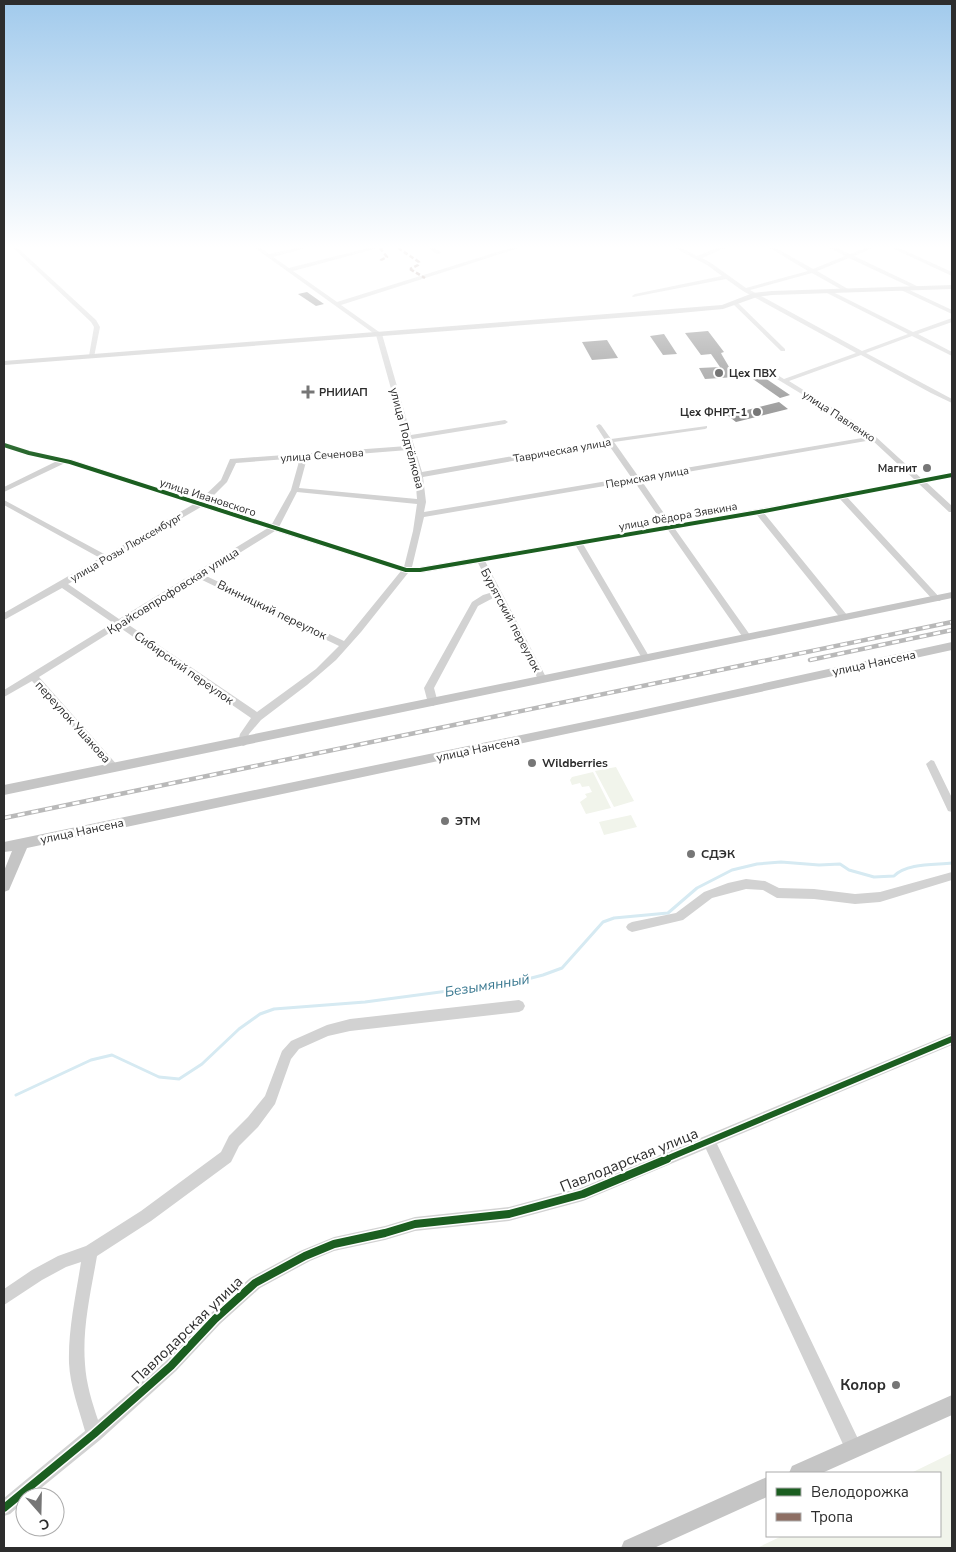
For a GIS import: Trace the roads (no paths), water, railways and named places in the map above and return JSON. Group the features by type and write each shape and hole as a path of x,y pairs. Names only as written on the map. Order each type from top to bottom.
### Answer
{"main road":[{"path":"4,363 555,320"},
{"path":"4,790 952,595"},
{"name":"улица Нансена","path":"4,847 637,715 952,646"},
{"path":"4,886 22,844"},
{"path":"801,1472 952,1405"},
{"path":"631,1548 766,1488"}],"street":[{"path":"92,356 97,327 94,320"},
{"path":"360,320 379,334"},
{"path":"753,320 784,350"},
{"path":"801,320 933,392 952,400"},
{"path":"885,320 952,354"},
{"path":"784,381 951,320"},
{"name":"улица Подтёлкова","path":"243,742 244,730 256,718 309,680 345,645 409,565 421,515 422,502 419,475 379,334"},
{"name":"улица Павленко","path":"765,370 874,438 952,510"},
{"path":"408,438 505,422"},
{"path":"599,426 747,637"},
{"name":"Таврическая улица","path":"419,475 610,441 705,427"},
{"name":"Пермская улица","path":"421,515 874,438"},
{"name":"улица Ивановского","path":"4,445 63,461 406,570"},
{"name":"улица Сеченова","path":"233,461 410,448"},
{"name":"Крайсовпрофовская улица","path":"4,694 274,528 295,490 304,456"},
{"path":"4,490 63,461"},
{"name":"улица Розы Люксембург","path":"6,612 62,584 199,505 224,482 231,471 233,461"},
{"name":"улица Фёдора Зявкина","path":"406,570 420,570 579,544 952,475"},
{"path":"295,490 422,502"},
{"path":"840,495 937,599"},
{"path":"4,502 106,558"},
{"path":"759,512 844,617"},
{"path":"579,544 646,658"},
{"name":"Бурятский переулок","path":"481,560 542,679"},
{"name":"Винницкий переулок","path":"198,575 345,645"},
{"name":"Сибирский переулок","path":"62,584 256,718"},
{"path":"433,702 429,688 475,604 486,596 498,593"},
{"name":"переулок Ушакова","path":"33,676 114,767"},
{"path":"931,764 952,808"},
{"path":"632,927 679,917 708,895 746,884 765,886 777,893 855,898 880,897 952,876"},
{"path":"4,1298 37,1275 63,1261 90,1252 146,1216 226,1156 234,1141 253,1122 270,1100 286,1055 295,1045 327,1031 350,1025 519,1006"},
{"name":"Павлодарская улица","path":"4,1508 94,1434 171,1366 215,1319 255,1283 306,1256 334,1244 385,1233 415,1224 509,1214 542,1207 583,1194 952,1039"},
{"name":"Павлодарская улица","path":"709,1141 746,1217 811,1362 854,1449"},
{"path":"90,1252 79,1329 77,1362 80,1385 94,1434"}],"waterway":[{"name":"Безымянный","path":"16,1095 91,1060 112,1055 159,1077 179,1079 202,1064 239,1029 260,1014 274,1009 365,1002 516,982 543,975 562,968 603,922 614,918 668,913 697,888 732,870 757,864 781,862 819,865 840,864 849,870 874,877 894,876 913,867 952,863"}],"railway":[{"path":"4,818 952,622"},
{"path":"810,660 952,630"}],"place":[{"name":"Цех ПВХ","path":"719,373"},
{"name":"РНИИАП","path":"308,392"},
{"name":"Цех ФНРТ-1","path":"757,412"},
{"name":"Магнит","path":"927,468"},
{"name":"Wildberries","path":"532,763"},
{"name":"ЭТМ","path":"445,821"},
{"name":"СДЭК","path":"691,854"},
{"name":"Колор","path":"896,1385"}]}
